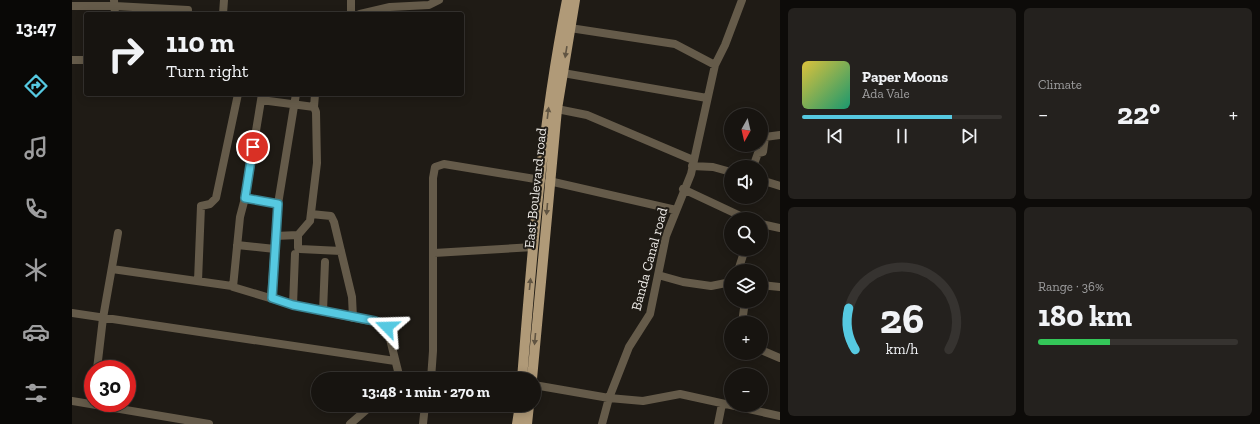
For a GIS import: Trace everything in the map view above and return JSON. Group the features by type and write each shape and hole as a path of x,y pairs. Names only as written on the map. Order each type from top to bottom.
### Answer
{"main road":[{"path":"523,372 534,247 545,180 556,55 567,0"},
{"name":"East Boulevard road","path":"532,372 545,180 575,0"},
{"path":"517,424 520,412"},
{"path":"523,412 527,424"}],"street":[{"path":"223,12 224,0"},
{"path":"351,0 351,12"},
{"path":"369,12 390,7 429,5 439,0"},
{"name":"Banda Canal road","path":"602,424 609,398 629,347 650,314 666,236 691,174 692,163 715,65 725,45 742,0"},
{"path":"72,6 188,10"},
{"path":"570,28 675,44 715,65"},
{"path":"72,60 84,60"},
{"path":"563,73 707,98"},
{"path":"198,281 201,206 210,204 216,198 238,96"},
{"path":"272,298 278,204 296,96"},
{"path":"316,96 314,107 316,112 317,163 311,214 308,224 304,226 298,235 298,248 341,251"},
{"path":"232,286 240,218 245,198 261,97 294,105 314,107"},
{"path":"557,109 587,115 692,163 724,170"},
{"path":"756,160 758,153 763,152 765,137 780,135"},
{"path":"431,372 434,253 433,173 439,165 444,164 545,180 676,210"},
{"path":"768,182 780,186"},
{"path":"684,189 732,212"},
{"path":"245,198 278,204"},
{"path":"311,214 331,216 334,222 352,297 353,318"},
{"path":"768,225 780,228"},
{"path":"98,360 103,318 118,233"},
{"path":"275,236 298,235"},
{"path":"237,245 275,249"},
{"path":"434,253 534,247"},
{"path":"293,305 295,254"},
{"path":"323,311 324,262"},
{"path":"112,269 232,286 293,305 384,324 387,327 398,372"},
{"path":"658,275 683,282 711,286 724,283"},
{"path":"768,285 780,287"},
{"path":"72,313 394,361"},
{"path":"768,353 780,358"},
{"path":"541,386 609,398 647,401 677,393 780,416"},
{"path":"72,401 84,401"},
{"path":"718,424 722,404"},
{"path":"136,410 209,424"},
{"path":"350,424 364,412"},
{"path":"423,424 424,412"}],"route":[{"path":"253,147 245,198 278,204 272,298 293,305 353,318 380,322 387,327"}]}
